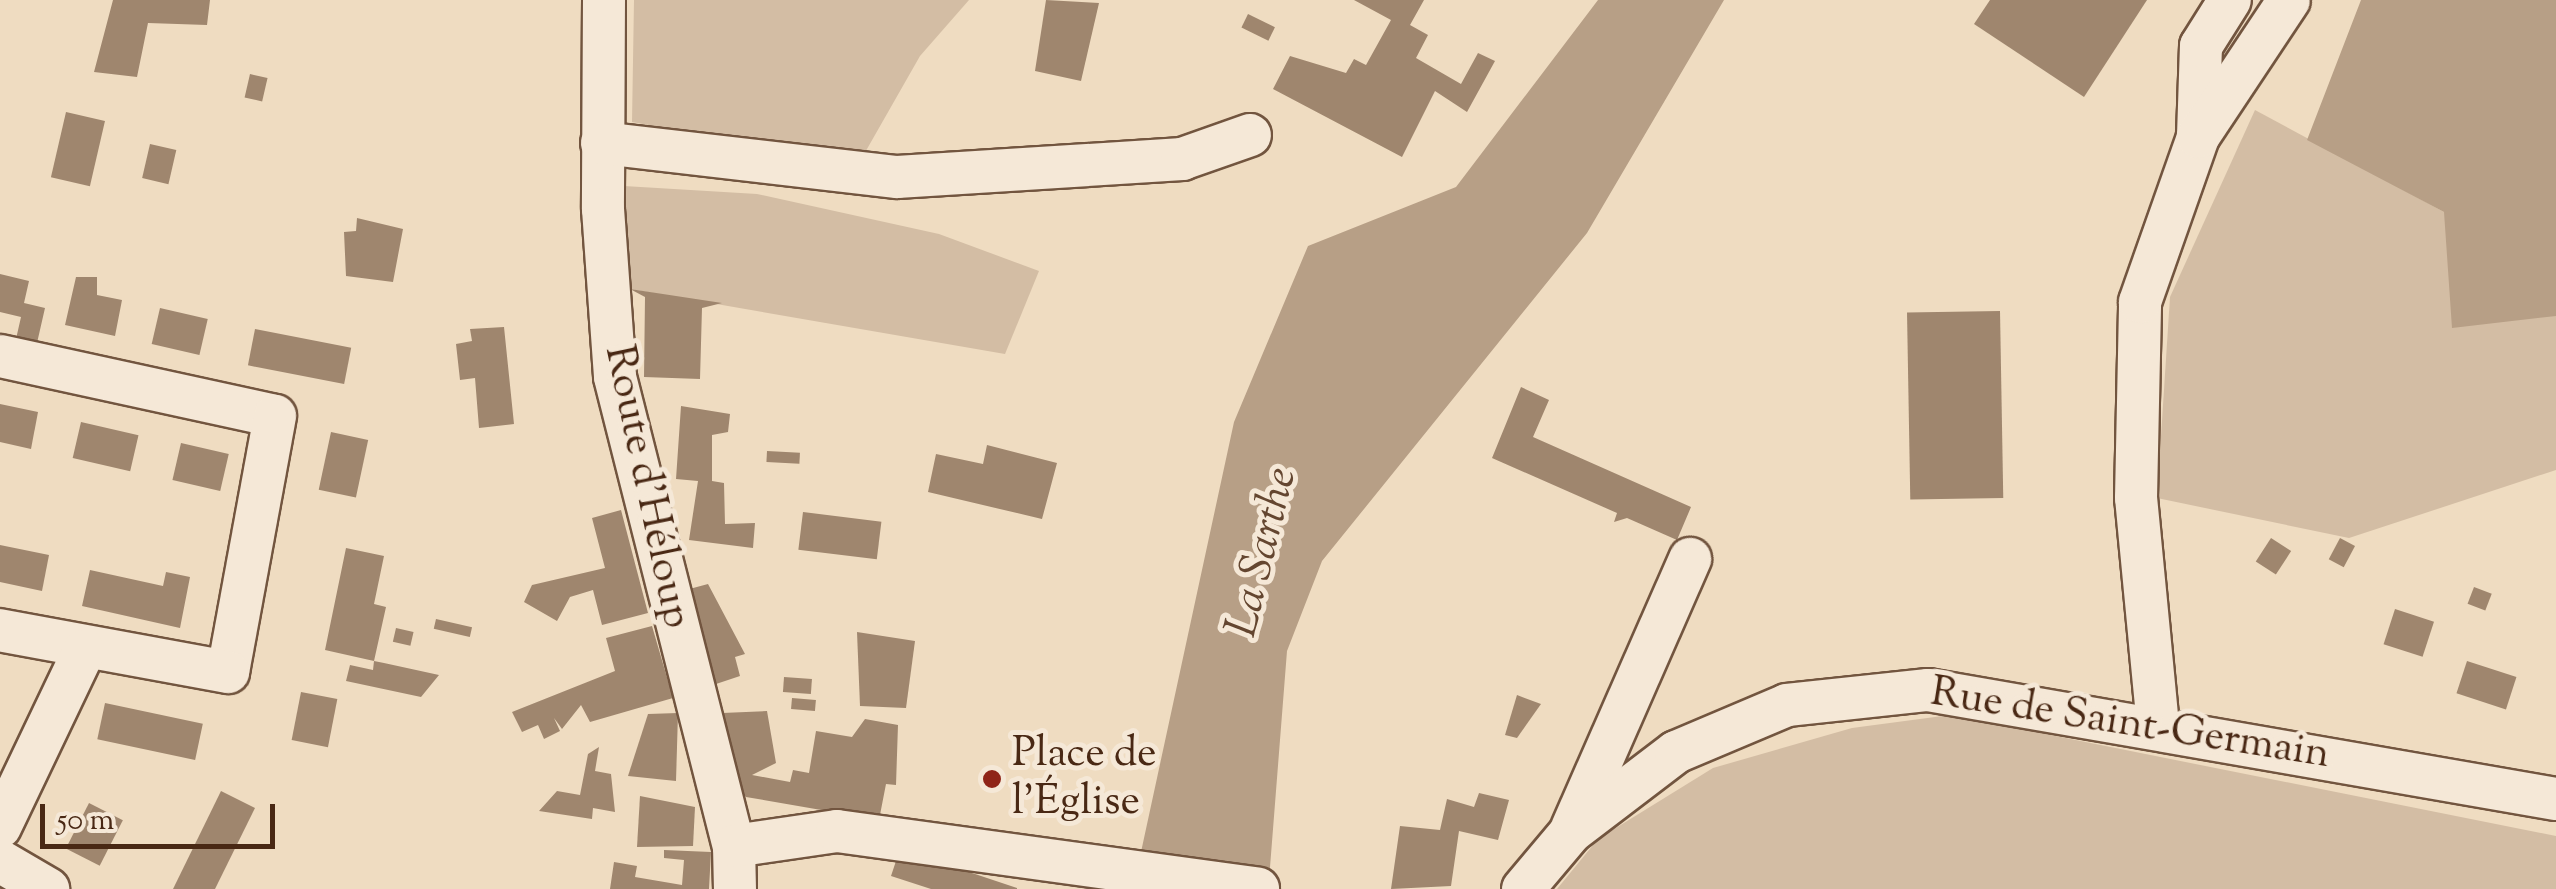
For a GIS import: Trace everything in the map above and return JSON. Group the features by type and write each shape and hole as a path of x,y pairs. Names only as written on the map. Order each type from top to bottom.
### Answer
{"street":[{"name":"Route d'Héloup","path":"604,0 602,143 615,377 734,846 735,889"},
{"path":"2198,138 2201,46 2230,0"},
{"path":"2158,726 2136,498 2140,302 2198,138 2289,0"},
{"path":"602,143 898,177 1182,159 1250,135"},
{"path":"0,356 274,416 228,672 84,651 0,630"},
{"path":"1570,832 1690,559"},
{"path":"0,827 84,651"},
{"name":"Rue de Saint-Germain","path":"1523,889 1570,832 1676,752 1787,705 1928,690 2158,726 2556,798"},
{"path":"734,846 837,831 1258,889"},
{"path":"0,861 48,889"}],"shaded area":[{"path":"634,0 969,0 920,56 859,163 632,122"},
{"path":"2255,110 2444,212 2556,316 2556,470 2349,538 2157,498 2170,297"},
{"path":"624,186 757,194 939,234 1039,271 1005,354 630,289"},
{"path":"1950,715 2556,836 2556,889 1557,889 1598,839 1713,768 1852,728"}],"water":[{"name":"La Sarthe","path":"1598,0 1724,0 1587,233 1322,561 1287,651 1269,880 1133,889 1234,422 1308,246 1456,187"},
{"path":"2361,0 2556,0 2556,316 2452,328 2444,212 2307,140"}],"building":[{"path":"113,0 210,0 207,25 148,23 137,77 94,72"},
{"path":"1046,0 1099,3 1081,81 1035,71"},
{"path":"1354,0 1424,0 1410,25 1428,35 1416,58 1461,84 1478,53 1495,61 1467,112 1435,91 1402,157 1273,89 1290,56 1346,73 1354,59 1366,65 1391,20"},
{"path":"1990,0 2147,0 2084,97 1974,24"},
{"path":"1248,14 1275,27 1268,41 1241,27"},
{"path":"250,74 268,78 262,101 245,97"},
{"path":"66,112 105,121 90,186 51,177"},
{"path":"150,144 176,150 168,184 142,178"},
{"path":"357,218 403,229 393,282 346,276 344,232 356,231"},
{"path":"0,274 29,281 24,303 45,308 37,343 16,339 21,317 0,312"},
{"path":"76,277 97,277 97,295 122,300 115,336 65,325"},
{"path":"630,289 722,303 702,308 700,379 644,377 645,297"},
{"path":"160,308 208,319 199,355 152,344"},
{"path":"2000,311 2003,498 1910,500 1907,313"},
{"path":"504,327 514,424 479,428 475,378 460,380 456,344 472,341 470,329"},
{"path":"255,329 351,348 344,384 248,365"},
{"path":"1521,387 1549,400 1533,437 1691,507 1677,540 1627,518 1614,522 1617,513 1492,458"},
{"path":"0,404 38,412 31,449 0,442"},
{"path":"681,406 730,414 728,432 712,435 712,481 724,483 725,524 755,523 753,548 689,540 698,481 676,479"},
{"path":"81,422 138,435 130,471 73,458"},
{"path":"331,432 368,440 356,498 319,490"},
{"path":"181,443 229,454 220,491 172,480"},
{"path":"987,445 1057,463 1042,519 928,492 936,454 983,464"},
{"path":"767,451 800,453 799,464 766,462"},
{"path":"621,510 648,613 602,625 593,590 570,597 557,621 524,602 532,585 605,568 592,518"},
{"path":"803,512 881,522 877,559 798,550"},
{"path":"2271,538 2291,551 2276,575 2256,561"},
{"path":"2340,538 2355,546 2344,567 2329,559"},
{"path":"0,545 49,555 42,591 0,582"},
{"path":"346,548 384,556 374,604 386,607 374,661 325,650"},
{"path":"90,570 163,586 166,572 190,577 180,628 82,606"},
{"path":"708,584 745,654 735,657 740,676 710,686 682,591"},
{"path":"2474,587 2492,594 2485,611 2468,604"},
{"path":"2395,609 2434,622 2423,657 2384,644"},
{"path":"436,619 472,627 470,637 434,629"},
{"path":"652,626 673,698 590,722 581,705 562,729 554,718 560,731 544,739 538,725 522,732 512,712 615,671 606,638"},
{"path":"396,628 414,632 410,646 393,642"},
{"path":"857,632 915,641 906,708 860,706"},
{"path":"374,661 439,675 421,697 346,681 350,665 373,670"},
{"path":"2467,661 2516,677 2506,709 2456,693"},
{"path":"784,677 812,679 811,694 783,692"},
{"path":"301,692 337,699 328,747 292,740"},
{"path":"1517,695 1541,704 1517,738 1505,735"},
{"path":"792,698 816,700 815,711 791,709"},
{"path":"105,703 203,724 195,760 97,739"},
{"path":"767,711 776,763 752,775 790,782 793,770 809,773 816,731 852,737 865,719 898,725 896,785 886,784 879,820 746,797 735,786 722,713"},
{"path":"678,713 676,781 628,776 648,714"},
{"path":"599,747 595,771 611,774 615,812 593,808 592,819 539,811 557,791 580,795 588,754"},
{"path":"221,791 255,808 215,889 173,889"},
{"path":"1479,793 1509,800 1498,840 1459,831 1451,886 1391,889 1400,826 1440,830 1447,799 1474,807"},
{"path":"640,796 695,807 693,846 637,847"},
{"path":"89,803 123,820 100,866 66,848"},
{"path":"900,849 1017,889 931,889 891,876"},
{"path":"664,850 711,852 709,889 610,889 614,862 637,866 635,877 682,885 684,860 664,858"}],"place":[{"name":"Place de l'Église","path":"992,779"}]}
